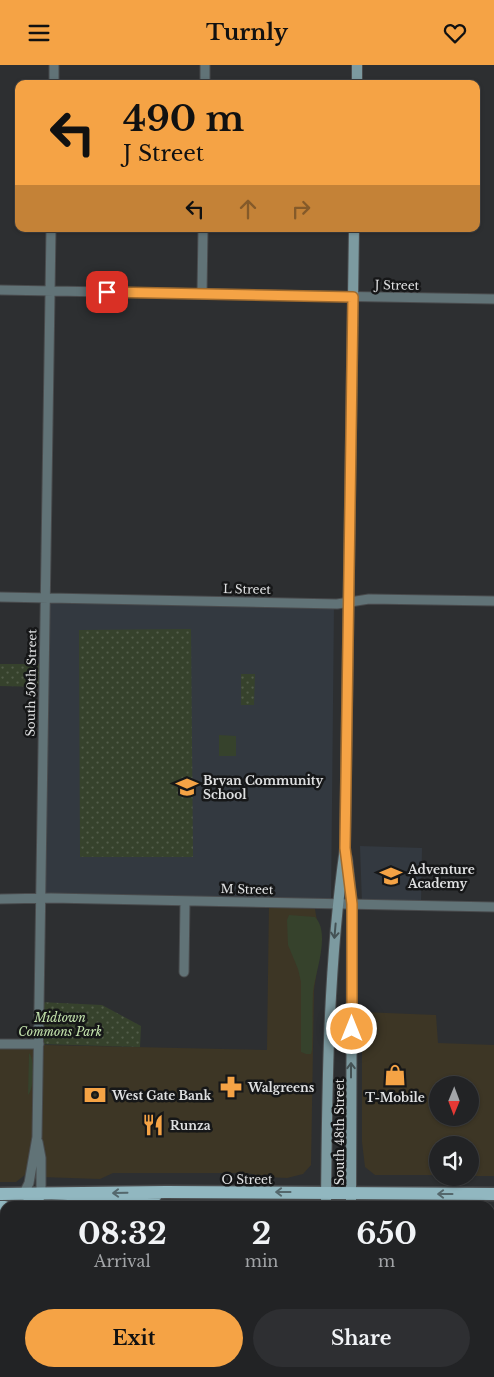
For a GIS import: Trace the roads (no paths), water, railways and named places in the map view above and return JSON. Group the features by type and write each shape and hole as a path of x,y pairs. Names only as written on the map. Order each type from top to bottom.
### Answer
{"main road":[{"path":"357,65 357,80"},
{"name":"South 48th Street","path":"326,1201 331,989 345,848 354,232"},
{"name":"South 48th Street","path":"345,848 352,904 351,1201"},
{"path":"141,1201 166,1192"},
{"name":"O Street","path":"41,1194 166,1192 494,1194"},
{"path":"0,1194 23,1200"},
{"path":"34,1201 41,1194"}],"street":[{"path":"54,65 54,80"},
{"path":"205,65 205,80"},
{"name":"South 50th Street","path":"23,1200 29,1183 37,1137 51,232"},
{"path":"202,294 203,232"},
{"name":"J Street","path":"0,290 494,299"},
{"name":"L Street","path":"0,597 334,603 369,599 494,601"},
{"name":"M Street","path":"0,899 494,907"},
{"path":"184,972 185,901"},
{"path":"0,1044 39,1044"},
{"name":"South 50th Street","path":"37,1137 41,1158 41,1194"}],"place":[{"name":"Bryan Community School","path":"187,787"},
{"name":"Adventure Academy","path":"391,876"},
{"name":"T-Mobile","path":"395,1075"},
{"name":"Walgreens","path":"231,1087"},
{"name":"West Gate Bank","path":"95,1095"},
{"name":"Runza","path":"153,1125"}],"park label":[{"name":"Midtown Commons Park","path":"60,1024"}]}
